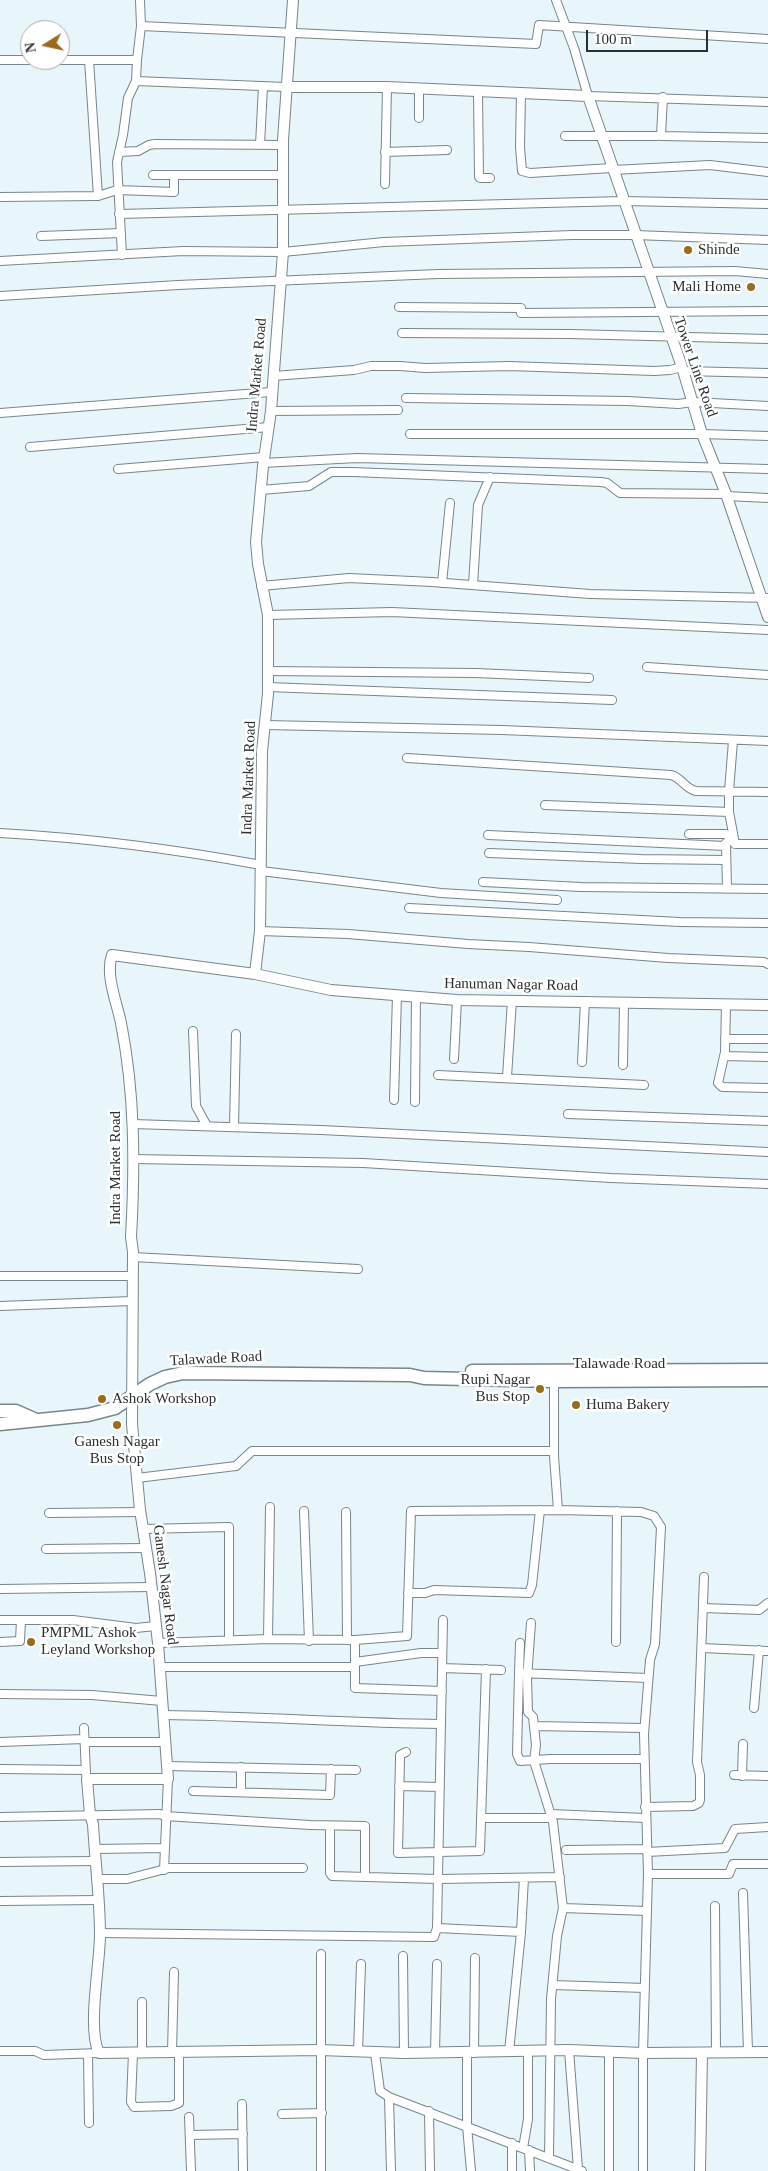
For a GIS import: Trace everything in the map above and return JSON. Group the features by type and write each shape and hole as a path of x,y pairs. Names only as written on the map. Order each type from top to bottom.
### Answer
{"main road":[{"name":"Talawade Road","path":"554,1376 768,1370"},
{"name":"Talawade Road","path":"0,1424 34,1419 88,1415 114,1408 164,1377 183,1373 410,1374 427,1371 554,1376 768,1380"},
{"name":"Talawade Road","path":"0,1411 16,1411 34,1419"}],"street":[{"path":"122,255 117,190 117,162 128,98 136,81 141,26 140,0"},
{"name":"Indra Market Road","path":"133,1395 133,1257 131,1238 133,1124 122,1024 110,973 112,955 256,974 260,931 262,751 268,688 268,615 261,586 256,542 271,411 283,252 283,146 293,0"},
{"path":"556,0 588,96"},
{"path":"141,26 536,44 539,26 768,39"},
{"path":"0,60 137,60"},
{"path":"89,60 98,196"},
{"path":"136,81 286,87 387,87 768,102"},
{"path":"260,145 263,86"},
{"path":"384,184 387,87"},
{"path":"419,89 419,118"},
{"path":"478,92 479,176 480,178 490,178"},
{"path":"520,93 522,171 526,173 710,165 768,172"},
{"name":"Tower Line Road","path":"588,96 682,369 702,434 764,597 768,617"},
{"path":"663,97 661,136 768,138"},
{"path":"565,136 657,136"},
{"path":"119,152 138,151 155,144 283,146"},
{"path":"385,152 447,150"},
{"path":"153,175 282,175"},
{"path":"0,197 98,196 117,190 174,192 174,175"},
{"path":"119,214 244,210 282,211 407,205 624,201 768,204"},
{"path":"40,236 121,233"},
{"path":"0,261 183,251 283,252 384,242 635,234 768,240"},
{"path":"0,296 178,285 438,274 735,271 768,274"},
{"path":"399,307 521,308 521,313 661,310 768,311"},
{"path":"402,333 570,334 768,339"},
{"path":"273,376 354,370 371,366 425,368 509,366 654,371 682,369 768,373"},
{"path":"0,413 272,392"},
{"path":"406,398 628,401 678,404 693,402 768,406"},
{"path":"271,411 398,410"},
{"path":"30,447 269,427"},
{"path":"410,434 702,434 768,436"},
{"path":"118,469 264,460 357,458 768,469"},
{"path":"261,490 309,486 331,472 601,482 607,483 620,493 726,495 768,498"},
{"path":"473,585 478,505 490,477"},
{"path":"442,582 450,503"},
{"path":"261,586 349,578 442,582 590,594 764,597"},
{"path":"268,615 392,612 768,630"},
{"path":"646,667 768,675"},
{"path":"268,671 476,673 589,678"},
{"path":"268,688 612,700"},
{"path":"265,725 492,730 768,741"},
{"path":"733,741 729,812 735,844"},
{"path":"407,758 671,775 676,776 690,790 768,792"},
{"path":"545,805 729,812"},
{"path":"0,833 84,838 139,844 261,868 441,892 558,900"},
{"path":"689,834 726,834 735,844 768,844"},
{"path":"726,834 727,889"},
{"path":"488,835 726,846"},
{"path":"488,853 640,859 726,860"},
{"path":"483,882 581,887 768,888"},
{"path":"409,908 680,922 768,923"},
{"path":"260,931 348,934 668,958 764,962 768,964"},
{"name":"Hanuman Nagar Road","path":"256,974 330,990 457,1000 768,1005"},
{"path":"394,1100 397,995"},
{"path":"415,1102 416,996"},
{"path":"454,1059 457,1000"},
{"path":"507,1077 512,1000"},
{"path":"582,1062 585,1001"},
{"path":"623,1065 624,1002"},
{"path":"726,1004 724,1056 718,1081 720,1086 768,1088"},
{"path":"193,1031 196,1106 207,1126"},
{"path":"234,1127 236,1034"},
{"path":"725,1039 768,1039"},
{"path":"724,1056 768,1057"},
{"path":"438,1075 644,1085"},
{"path":"568,1114 768,1121"},
{"path":"133,1124 768,1152"},
{"path":"133,1159 344,1162 611,1178 768,1184"},
{"path":"133,1257 358,1269"},
{"path":"0,1276 132,1276"},
{"path":"0,1306 132,1301"},
{"path":"554,1376 554,1451 558,1510"},
{"name":"Ganesh Nagar Road","path":"133,1395 132,1424 158,1643 168,1779 164,1870"},
{"path":"137,1478 236,1466 252,1451 554,1451"},
{"path":"268,1639 270,1507"},
{"path":"304,1510 309,1641"},
{"path":"408,1593 425,1594 434,1590 529,1593 532,1585 540,1510"},
{"path":"158,1643 268,1639 309,1641 351,1640 407,1636 411,1512 558,1510 641,1512 654,1516 661,1527 655,1644 650,1660 644,1728 648,1874 643,2053 643,2171"},
{"path":"616,1642 617,1511"},
{"path":"50,1513 141,1512"},
{"path":"346,1512 351,1640 355,1665 355,1688 442,1691"},
{"path":"144,1529 229,1527 229,1640"},
{"path":"46,1549 146,1548"},
{"path":"645,1807 693,1806 699,1803 700,1775 697,1762 704,1577"},
{"path":"0,1589 152,1587"},
{"path":"703,1608 759,1610 768,1602"},
{"path":"0,1620 73,1620 136,1628 155,1626"},
{"path":"0,1642 20,1641 20,1620"},
{"path":"100,1933 434,1937 437,1928 443,1620"},
{"path":"531,1623 523,1673 517,1754 520,1760 644,1760"},
{"path":"520,1642 528,1712 534,1717 534,1761 551,1816 563,1908 557,1936 549,2051 549,2158"},
{"path":"702,1648 768,1651"},
{"path":"754,1708 759,1650"},
{"path":"160,1668 355,1665 421,1653 442,1653"},
{"path":"442,1668 501,1670"},
{"path":"406,1752 400,1755 398,1853 480,1851 486,1669"},
{"path":"523,1673 648,1678"},
{"path":"0,1694 76,1695 162,1701"},
{"path":"163,1715 250,1716 364,1723 441,1724"},
{"path":"534,1726 644,1728"},
{"path":"84,1728 86,1774 90,1815 93,1824 100,1933 95,2040 88,2123"},
{"path":"0,1742 165,1742"},
{"path":"742,1744 738,1775 768,1776"},
{"path":"167,1766 356,1770"},
{"path":"241,1767 241,1792"},
{"path":"0,1769 168,1779"},
{"path":"193,1792 330,1795 330,1769"},
{"path":"399,1786 440,1787"},
{"path":"0,1817 160,1814 165,1816 330,1826 365,1826 365,1877"},
{"path":"481,1818 551,1816 645,1818"},
{"path":"330,1826 330,1875 438,1879 560,1877"},
{"path":"566,1850 725,1848 735,1828 768,1827"},
{"path":"94,1849 164,1848"},
{"path":"0,1862 95,1861"},
{"path":"648,1874 729,1874 732,1864 768,1864"},
{"path":"96,1879 127,1879 164,1870 257,1867 303,1868"},
{"path":"509,2052 521,1932 524,1878"},
{"path":"744,1892 748,2052"},
{"path":"0,1901 99,1900"},
{"path":"715,1906 716,2053"},
{"path":"563,1908 647,1911"},
{"path":"437,1928 521,1932"},
{"path":"321,1954 321,2171"},
{"path":"403,1956 404,2053"},
{"path":"471,2171 467,2126 476,1958"},
{"path":"358,2052 361,1964"},
{"path":"435,2053 437,1964"},
{"path":"142,2002 131,2102 134,2107 171,2106 179,2103 174,1972"},
{"path":"553,1985 645,1988"},
{"path":"0,2051 35,2051 44,2054 320,2050 375,2053 569,2050 643,2053 768,2052"},
{"path":"375,2053 380,2091 389,2097 580,2170 569,2050"},
{"path":"528,2052 526,2149 530,2171"},
{"path":"609,2052 610,2171"},
{"path":"700,2171 702,2053"},
{"path":"389,2097 391,2171"},
{"path":"242,2104 243,2171"},
{"path":"429,2111 430,2171"},
{"path":"282,2114 322,2114"},
{"path":"189,2116 191,2171"},
{"path":"190,2135 242,2134"},
{"path":"512,2143 512,2171"}],"place":[{"name":"Shinde","path":"688,250"},
{"name":"Mali Home","path":"751,287"},
{"name":"Rupi Nagar Bus Stop","path":"540,1389"},
{"name":"Ashok Workshop","path":"102,1399"},
{"name":"Huma Bakery","path":"576,1405"},
{"name":"Ganesh Nagar Bus Stop","path":"117,1425"},
{"name":"PMPML Ashok Leyland Workshop","path":"31,1642"}]}
